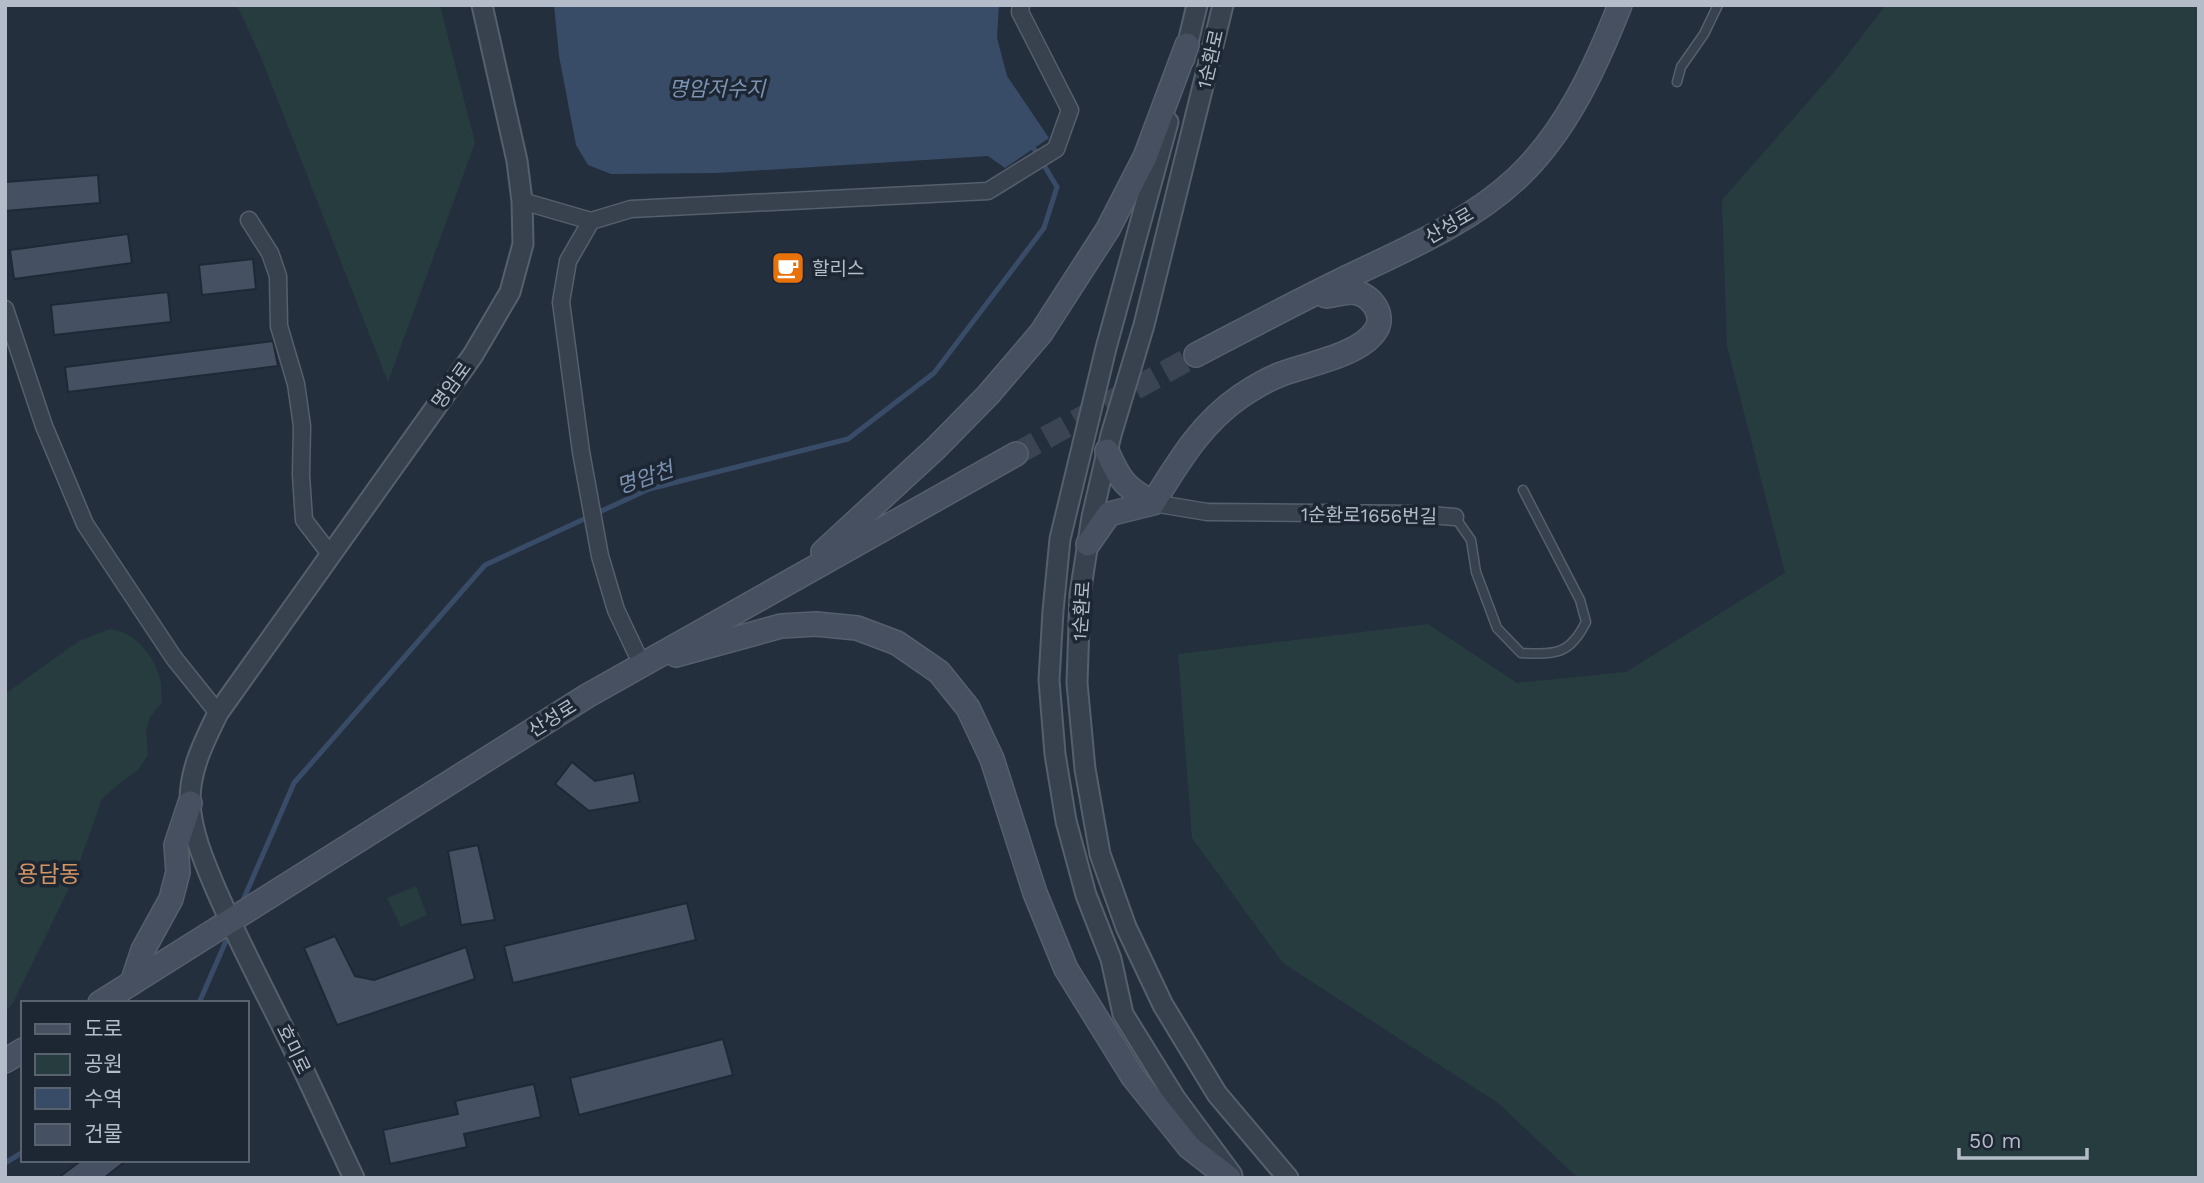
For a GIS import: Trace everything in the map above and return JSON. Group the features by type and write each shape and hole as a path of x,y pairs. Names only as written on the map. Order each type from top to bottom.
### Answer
{"main road":[{"name":"산성로","path":"1196,355 1457,222 1493,198 1518,177 1555,132 1584,85 1620,5"},
{"path":"796,576 936,448 988,395 1041,333 1108,229 1145,157 1187,45"},
{"path":"1088,544 1109,514 1153,503 1186,450 1209,422 1241,396 1275,376 1344,353 1363,343 1377,330 1380,316 1375,305 1366,296 1354,292 1302,300"},
{"path":"1107,451 1116,472 1129,489 1153,503"},
{"name":"산성로","path":"103,1001 587,696 1016,454"},
{"path":"642,665 781,626 816,624 857,628 898,643 939,671 968,708 992,760 1035,893 1066,969 1133,1077 1189,1147 1229,1178"},
{"path":"132,983 143,950 171,899 178,872 176,845 190,803"},
{"path":"5,1061 21,1051"}],"street":[{"name":"명암로","path":"230,923 193,828 190,803 192,777 199,751 218,713 472,355 510,292 523,244 522,201 517,161 482,5"},
{"path":"522,201 591,221 631,209 988,191 1056,149 1070,110 1020,12 1021,5"},
{"name":"1순환로","path":"1197,5 1075,471 1060,539 1052,611 1049,680 1055,754 1066,821 1086,895 1111,959 1123,1014 1175,1098 1234,1178"},
{"name":"1순환로","path":"1223,5 1144,325 1107,451 1080,594 1077,683 1085,769 1100,854 1126,927 1163,1004 1217,1094 1288,1178"},
{"path":"249,220 270,253 278,276 279,326 296,384 302,426 304,520 330,554"},
{"path":"591,221 568,261 561,302 600,556 616,610 642,665"},
{"path":"5,309 44,426 85,524 174,658 218,713"},
{"name":"1순환로1656번길","path":"1153,503 1207,512 1417,514 1455,517"},
{"name":"호미로","path":"230,923 302,1066 354,1178"}],"lane":[{"path":"1676,82 1681,67 1704,34 1718,5"},
{"name":"1순환로1656번길","path":"1455,517 1471,540 1476,572 1497,628 1521,653 1552,654 1576,641 1586,622 1580,600 1523,490"}],"green space":[{"path":"237,5 440,5 475,143 388,382 262,60"},
{"path":"1886,5 2199,5 2199,1178 1578,1178 1498,1103 1283,963 1192,838 1178,654 1428,624 1517,683 1626,672 1785,573 1727,346 1722,200 1835,71"},
{"path":"110,629 128,635 142,646 153,661 160,679 162,702 150,717 146,730 148,755 138,770 102,799 74,878 13,1003 5,1012 5,694 79,641"},
{"path":"416,886 427,915 401,927 387,898"}],"water":[{"name":"명암저수지","path":"554,5 999,5 997,38 1007,76 1049,138 1005,168 988,156 716,173 611,174 588,165 576,145 559,56"}],"building":[{"path":"98,175 100,203 5,211 5,182"},
{"path":"128,234 132,263 14,279 10,250"},
{"path":"253,259 256,289 202,295 199,265"},
{"path":"168,292 171,322 54,335 51,305"},
{"path":"273,341 278,366 68,392 65,367"},
{"path":"572,762 595,781 634,773 640,802 589,811 555,784"},
{"path":"478,845 495,920 461,925 448,851"},
{"path":"687,903 696,940 513,983 504,946"},
{"path":"335,936 355,976 374,980 466,947 475,979 337,1025 304,948"},
{"path":"723,1039 733,1075 579,1115 570,1078"},
{"path":"534,1084 541,1117 464,1134 467,1147 390,1164 383,1130 458,1114 455,1101"},
{"path":"79,1162 124,1162 104,1178 58,1178"}],"waterway":[{"name":"명암천","path":"244,898 294,783 485,565 649,489 848,439 934,373 1044,228 1057,187 1030,142"},
{"name":"명암천","path":"200,1001 226,941"},
{"name":"명암천","path":"5,1163 21,1153"}],"tunnel":[{"path":"1016,454 1196,355"}],"place":[{"name":"할리스","path":"788,268"}],"district":[{"name":"용담동","path":"49,874"}]}
